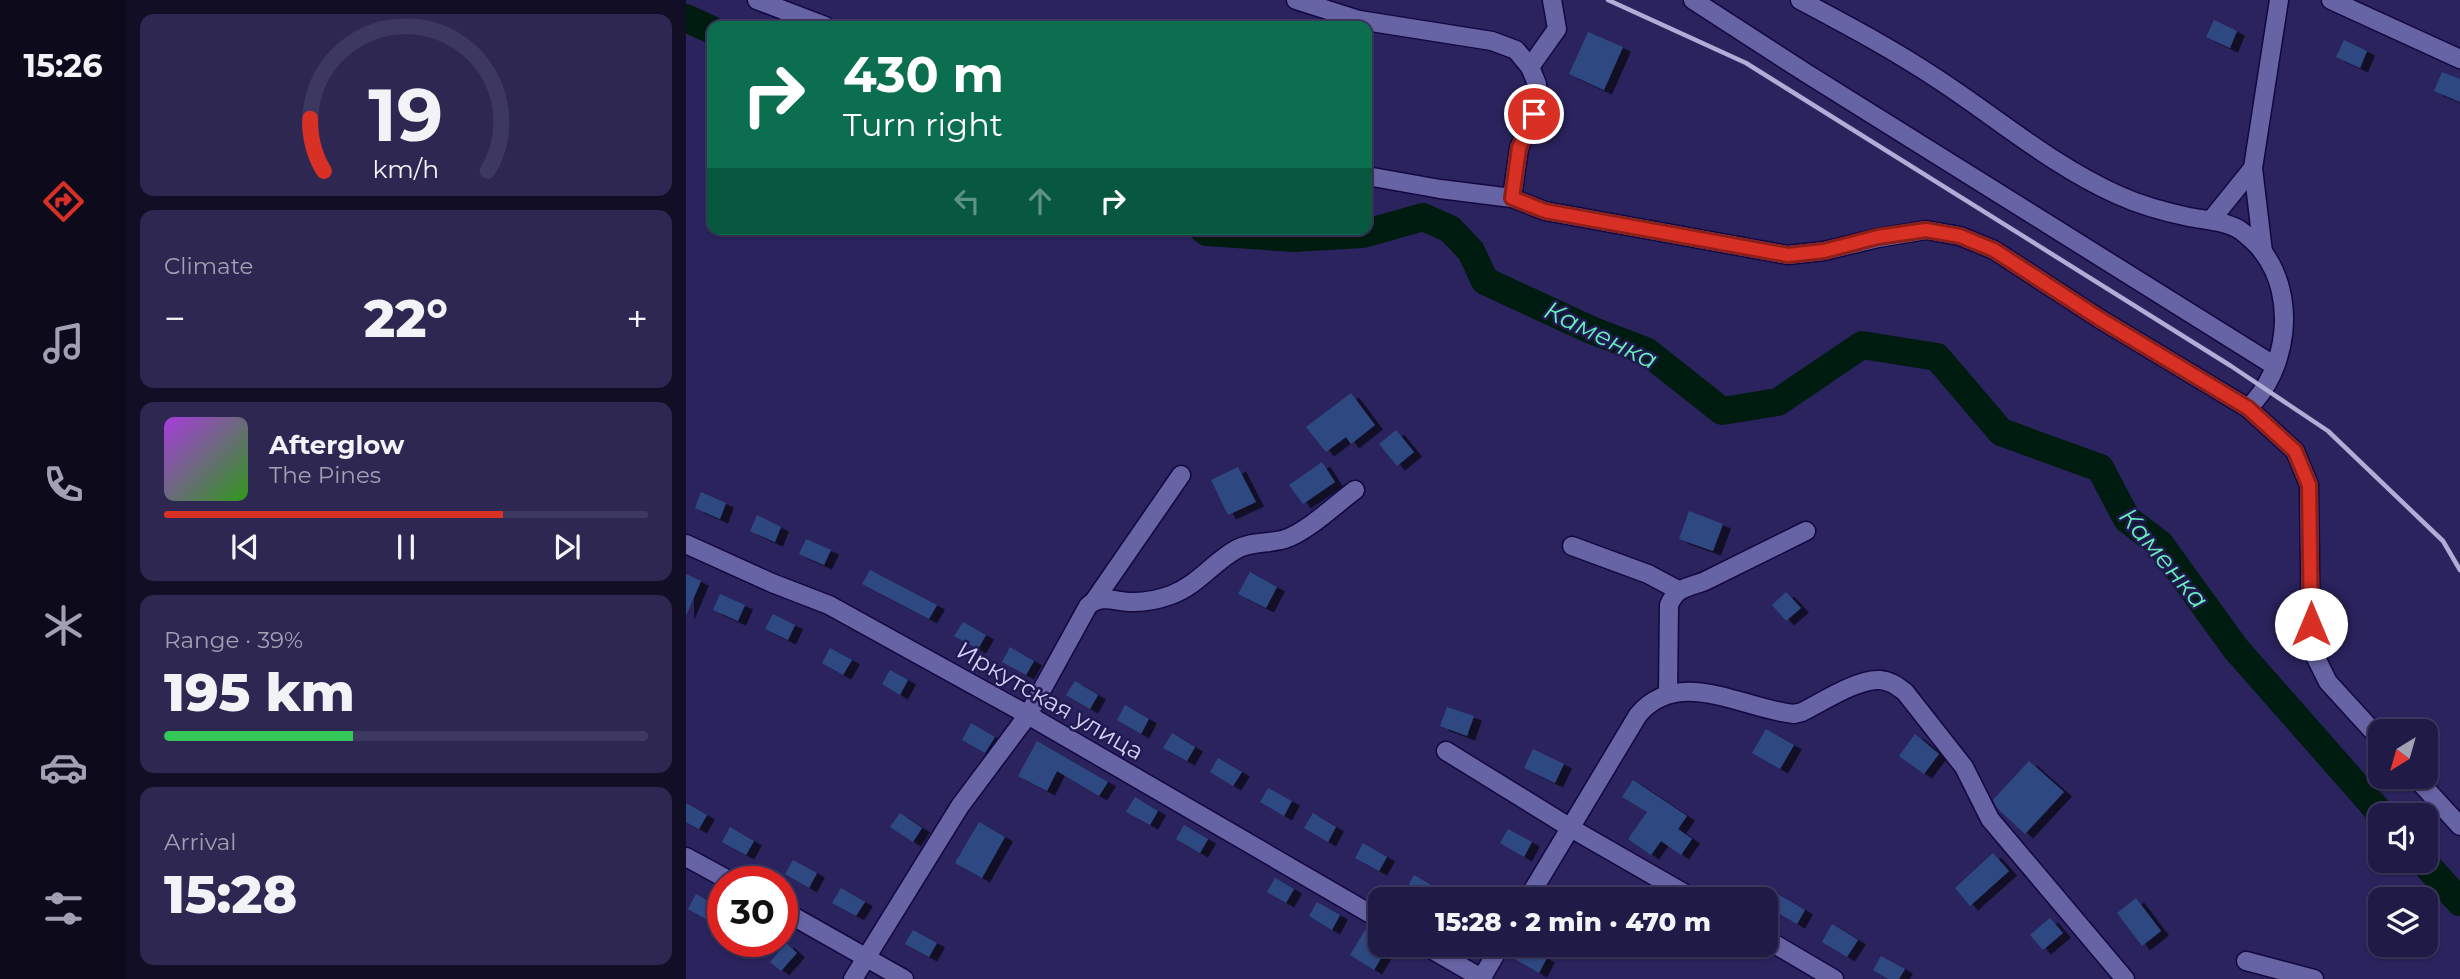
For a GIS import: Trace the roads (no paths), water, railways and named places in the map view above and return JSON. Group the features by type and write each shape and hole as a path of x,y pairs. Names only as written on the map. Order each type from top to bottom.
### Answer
{"street":[{"path":"757,0 787,6 816,21"},
{"path":"1296,0 1365,21"},
{"path":"1531,67 1557,29 1552,0"},
{"path":"1693,0 2275,366"},
{"path":"1800,0 1938,79 2018,135 2116,194 2146,206 2211,220 2240,230 2263,252 2282,289 2283,339 2269,383 2260,397 2248,408"},
{"path":"2263,252 2253,168 2279,0"},
{"path":"2330,0 2460,59"},
{"path":"1372,22 1492,41 1516,50 1531,67 1537,84 1534,114 1519,148 1512,198"},
{"path":"2211,220 2253,168"},
{"path":"1372,177 1512,198 1545,211 1788,255 1824,251 1878,237 1926,230 1960,236 1994,250 2100,319 2248,408 2295,451 2309,485 2311,648 2328,682 2368,725"},
{"path":"853,979 960,806 1028,715 1088,606 1181,475"},
{"path":"1094,601 1104,598 1138,602 1170,595 1196,582 1237,549 1286,539 1298,533 1355,490"},
{"path":"1668,693 1669,604 1678,590 1703,582 1806,531"},
{"name":"Иркутская улица","path":"686,544 772,583 829,605 1028,715 1368,912"},
{"path":"1572,546 1648,574 1678,590"},
{"path":"1534,887 1638,715 1654,700 1668,693 1685,691 1710,694 1794,714 1867,680 1893,683 1905,692 1964,767 1990,819 2125,979"},
{"path":"1446,751 1673,887"},
{"path":"2426,789 2460,826"},
{"path":"686,857 707,868"},
{"path":"798,919 904,979"},
{"path":"1778,946 1834,979"},
{"path":"1444,957 1482,979 1494,957"},
{"path":"2246,961 2314,979"}],"waterway":[{"name":"Каменка","path":"686,18 707,28"},
{"name":"Каменка","path":"1372,231 1423,217 1450,229 1471,251 1485,281 1591,330 1646,351 1722,411 1778,402 1862,345 1937,357 2001,432 2100,468 2127,519 2160,544 2236,649 2372,803"},
{"name":"Каменка","path":"1250,235 1293,238 1346,235"},
{"name":"Каменка","path":"2434,873 2460,902"}],"railway":[{"path":"1608,0 1746,63 2231,366 2328,431 2443,541 2460,570"}]}
